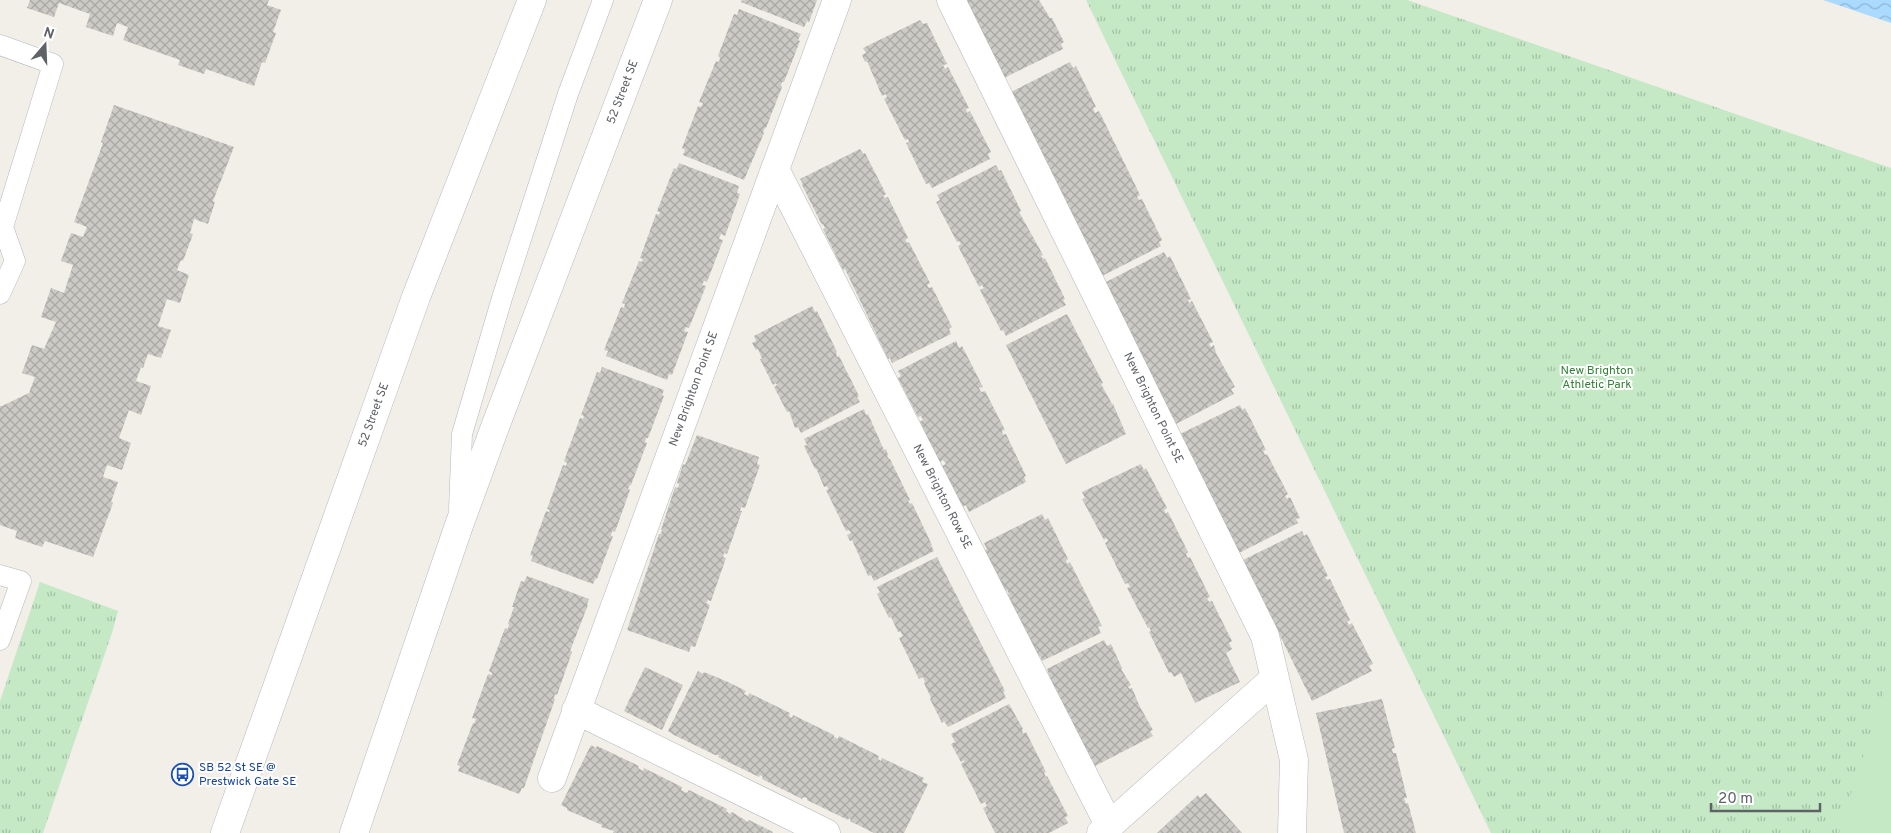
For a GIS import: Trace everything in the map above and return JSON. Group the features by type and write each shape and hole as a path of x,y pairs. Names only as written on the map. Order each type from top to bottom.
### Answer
{"street":[{"name":"52 Street SE","path":"226,833 416,297 532,0"},
{"name":"52 Street SE","path":"354,833 458,528 658,0"},
{"name":"New Brighton Point SE","path":"552,778 837,0"},
{"name":"New Brighton Point SE","path":"951,0 1265,636 1294,760 1292,833"},
{"name":"New Brighton Row SE","path":"775,169 1105,829"},
{"path":"1105,829 1274,678"},
{"path":"576,710 826,833"}],"lane":[{"path":"458,528 462,434 502,298 568,94 603,0"},
{"path":"0,45 53,64 3,227 15,261 0,294"},
{"path":"0,574 21,582 0,640"}],"green space":[{"name":"New Brighton Athletic Park","path":"1086,0 1407,0 1891,168 1891,833 1491,833"},
{"path":"40,582 118,611 43,833 0,833 0,701"},
{"path":"1891,672 1891,833 1839,833 1842,821"}],"water":[{"path":"1823,0 1891,0 1891,23"}],"building":[{"path":"30,0 269,0 267,5 281,10 273,32 276,33 265,63 262,62 254,86 206,69 204,74 178,65 180,60 123,40 128,27 117,23 113,36 86,27 90,14 59,3 54,17 27,8"},
{"path":"742,0 817,0 809,22 807,21 804,27 741,2"},
{"path":"964,0 1039,0 1050,18 1052,18 1064,42 1061,44 1063,49 1004,78"},
{"path":"739,9 801,34 784,82 782,82 782,87 744,180 683,155 685,150 682,148 698,106 701,107 703,103 699,102 716,61 719,62 720,58 718,56 734,14 737,15"},
{"path":"920,20 923,24 927,23 947,64 943,65 945,69 948,67 969,108 966,109 967,113 970,111 991,152 988,154 990,159 932,188 929,183 926,184 906,143 909,142 908,139 905,140 884,99 887,97 886,94 882,96 867,61 865,62 862,55 866,53 863,48"},
{"path":"1070,62 1073,68 1076,66 1096,107 1093,108 1095,113 1099,111 1140,195 1137,197 1139,200 1142,199 1162,240 1159,242 1161,246 1102,276 1011,92"},
{"path":"114,105 234,147 213,201 215,202 208,224 194,219 190,233 193,234 183,261 181,260 177,270 189,275 180,303 167,299 158,326 171,330 161,358 148,354 136,381 151,386 141,415 129,410 119,438 131,443 122,470 107,465 103,477 118,482 111,502 113,503 93,557 45,541 42,547 15,538 17,531 0,525 0,406 29,393 35,377 22,373 32,345 44,349 56,322 41,317 51,288 64,293 73,265 61,261 71,233 83,237 87,227 74,222 103,143 101,142"},
{"path":"860,149 863,154 865,153 886,194 883,196 885,198 888,197 908,238 905,240 907,243 909,242 930,283 927,285 929,288 932,287 952,327 949,329 951,334 892,363 890,358 888,359 845,269 843,270 823,229 825,228 800,179"},
{"path":"679,163 739,186 737,193 740,194 725,236 721,234 719,239 723,240 707,282 704,281 702,285 706,286 689,328 686,327 684,331 688,332 672,375 669,374 667,380 606,356 608,351 604,350 621,307 624,308 625,304 622,303 639,261 642,262 643,259 640,258 656,214 659,215 660,212 657,211 674,168 677,169"},
{"path":"996,165 999,171 1001,170 1021,211 1019,212 1043,255 1041,256 1043,259 1045,258 1065,299 1063,300 1066,305 1006,336 1003,330 1001,331 980,290 984,288 982,285 979,287 958,246 961,244 959,241 957,242 936,202 940,200 937,195"},
{"path":"1164,252 1167,258 1170,256 1191,299 1188,300 1189,303 1192,301 1213,342 1209,344 1211,347 1214,345 1216,353 1235,387 1231,389 1234,394 1176,424 1173,417 1170,419 1150,378 1153,376 1151,373 1148,374 1127,333 1131,331 1129,328 1126,330 1106,289 1109,288 1106,282"},
{"path":"812,306 815,312 817,311 837,352 837,357 839,356 859,396 857,397 860,402 801,433 798,427 795,428 789,411 787,412 774,387 777,385 776,383 773,385 760,359 762,359 758,349 756,350 752,343 756,341 754,336"},
{"path":"1067,314 1103,383 1101,384 1113,404 1126,434 1066,464 1006,345"},
{"path":"956,341 959,348 962,346 983,387 979,388 981,392 985,391 1005,430 1002,431 1003,435 1006,434 1026,476 1024,477 1026,482 969,512 966,505 962,507 942,466 946,464 943,460 940,462 919,422 923,420 921,416 918,417 898,378 901,376 898,371"},
{"path":"602,367 664,390 662,395 664,396 648,438 646,438 645,442 647,443 628,489 630,490 615,532 612,531 611,536 613,536 597,579 593,584 531,561 533,556 530,555 546,511 549,512 550,510 547,509 563,465 566,466 567,463 564,461 580,418 583,419 584,416 581,415 597,372 600,373"},
{"path":"1240,405 1242,410 1245,408 1266,450 1263,451 1265,455 1267,454 1288,494 1285,496 1287,499 1290,497 1300,518 1296,519 1298,523 1239,553 1180,434"},
{"path":"864,409 884,450 886,449 887,456 910,500 908,501 910,504 912,503 934,551 874,581 871,575 868,576 852,540 850,541 847,535 851,533 849,530 846,531 826,490 829,489 827,486 824,487 804,446 807,445 804,439"},
{"path":"697,435 759,457 757,464 760,465 745,508 741,507 740,511 742,511 727,554 724,553 723,557 726,558 711,601 708,600 706,603 710,605 695,647 691,646 689,652 627,630 659,534 661,534 675,487 678,488 679,484 677,483 683,464 685,465"},
{"path":"1141,464 1144,470 1146,468 1167,508 1164,510 1166,514 1168,512 1188,552 1186,554 1188,558 1190,557 1210,597 1207,598 1209,602 1212,601 1232,641 1229,643 1232,649 1226,653 1240,682 1195,703 1181,673 1174,677 1171,672 1169,673 1149,632 1151,631 1127,588 1130,587 1128,583 1125,584 1105,543 1108,541 1106,538 1104,540 1082,499 1085,498 1082,492"},
{"path":"1042,514 1045,520 1048,518 1068,559 1066,561 1067,564 1070,562 1102,626 1098,627 1101,633 1042,661 1040,656 1037,658 1013,611 1015,610 1011,601 1009,602 1005,595 1009,594 1007,590 1004,591 997,574 995,575 984,551 987,549 984,543"},
{"path":"1302,531 1304,536 1307,534 1328,576 1325,577 1327,580 1330,579 1350,620 1347,622 1349,625 1352,623 1373,664 1369,666 1372,671 1312,701 1243,560"},
{"path":"937,557 1005,691 1003,692 1006,698 948,727 944,721 942,723 930,699 923,677 919,679 899,638 903,636 900,631 898,632 891,617 889,618 877,594 880,592 877,587"},
{"path":"527,576 589,599 524,788 522,788 519,794 458,771 460,766 457,765 476,719 472,718 488,674 492,675 489,671 505,628 508,629 514,607 512,607 521,581 524,582"},
{"path":"1104,640 1107,646 1111,644 1121,669 1131,685 1128,687 1132,688 1153,730 1150,731 1153,736 1095,766 1092,759 1088,761 1068,721 1072,720 1069,715 1066,717 1046,677 1049,675 1047,669"},
{"path":"645,667 683,685 662,730 624,711"},
{"path":"698,671 728,682 746,691 744,694 748,696 749,693 790,713 789,716 792,718 793,715 834,735 838,739 839,736 879,756 878,759 881,761 882,758 924,778 922,782 928,784 904,833 874,833 850,821 849,818 848,820 807,800 807,798 803,797 802,799 762,779 763,777 760,775 759,777 718,757 719,755 715,755 668,731"},
{"path":"1382,699 1395,748 1392,749 1393,753 1396,753 1407,798 1404,798 1406,804 1408,803 1416,833 1344,833 1316,713"},
{"path":"1009,704 1023,729 1023,734 1026,732 1046,772 1044,773 1046,777 1068,816 1065,817 1068,823 1049,833 995,833 983,808 987,806 985,802 981,804 961,764 964,760 961,762 951,744 955,742 951,734"},
{"path":"591,745 639,766 638,768 643,771 644,768 682,787 681,790 687,793 689,790 727,809 726,811 730,814 732,812 748,822 749,820 773,832 613,833 614,831 601,827 602,825 567,810 567,808 561,805"},
{"path":"1206,793 1242,833 1157,833 1198,795 1200,798"}],"place":[{"name":"SB 52 St SE @ Prestwick Gate SE","path":"183,775"}]}
